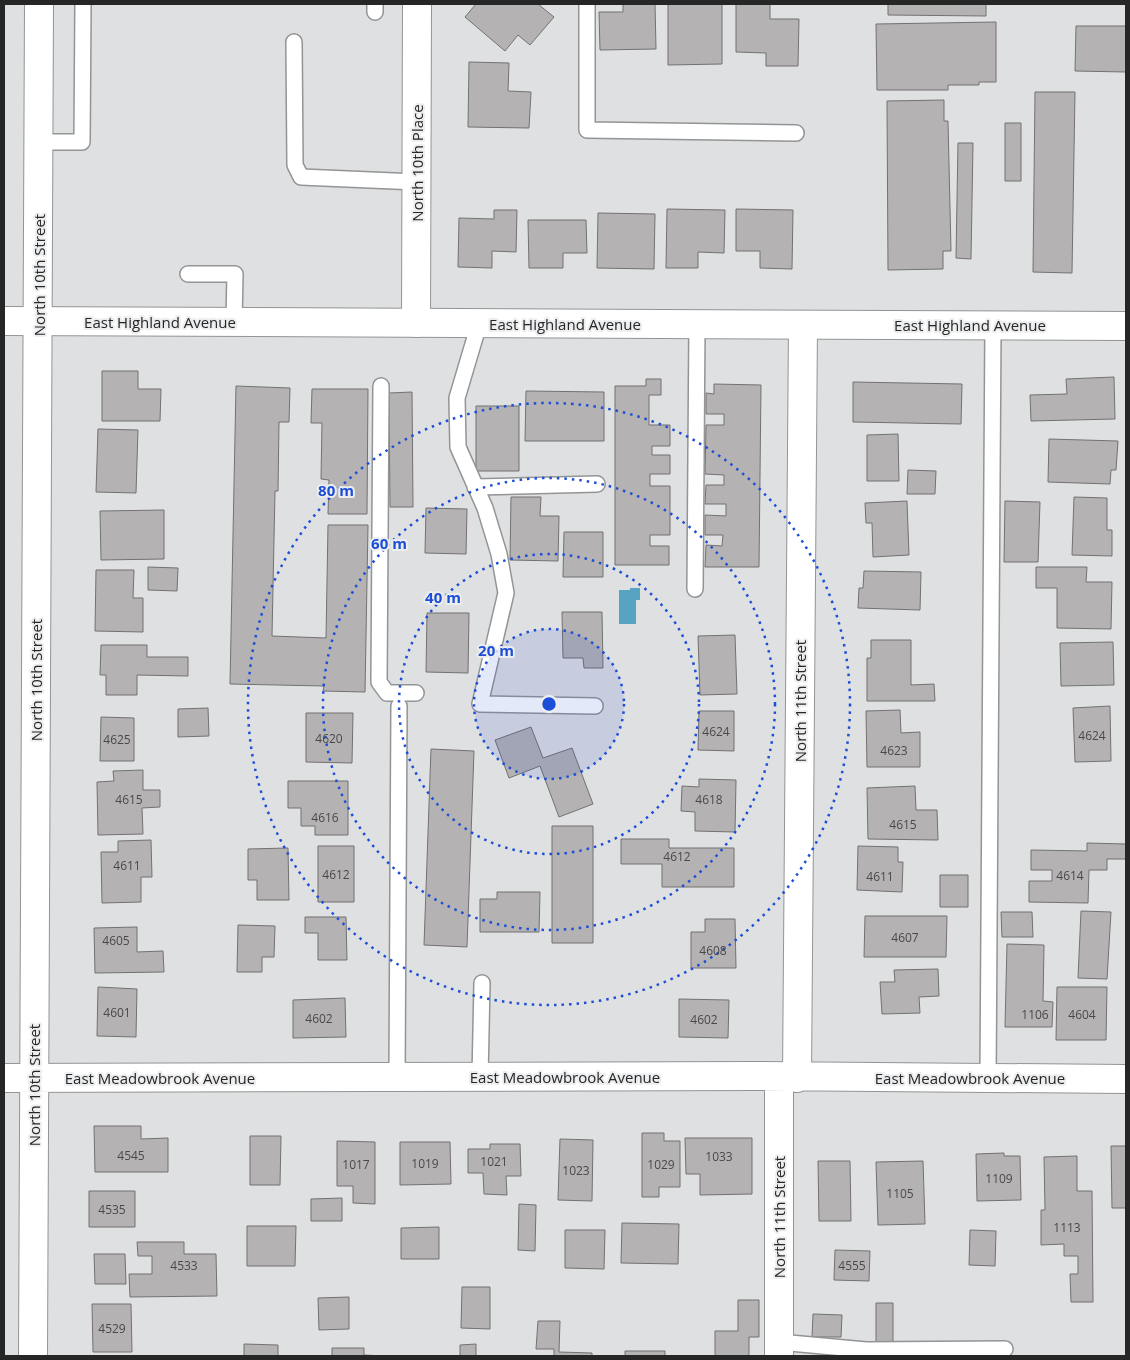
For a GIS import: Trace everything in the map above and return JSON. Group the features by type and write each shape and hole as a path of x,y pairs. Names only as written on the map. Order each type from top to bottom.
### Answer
{"street":[{"name":"North 10th Street","path":"33,1356 39,4"},
{"name":"North 10th Place","path":"416,323 417,4"},
{"name":"East Highland Avenue","path":"4,321 1126,326"},
{"name":"North 11th Street","path":"779,1349 788,1078 803,325"},
{"name":"East Meadowbrook Avenue","path":"4,1078 1126,1079"}],"lane":[{"path":"39,142 82,142 83,4"},
{"path":"587,4 587,130 796,133"},
{"path":"294,42 295,165 301,177 417,182"},
{"path":"188,274 235,274 234,322"},
{"path":"479,324 457,398 458,447 488,517 499,554 506,593 480,704 595,706"},
{"path":"695,589 697,324"},
{"path":"988,1079 993,326"},
{"path":"381,386 379,682 382,689 387,693 416,693"},
{"path":"475,486 597,484"},
{"path":"397,1078 399,706"},
{"path":"480,1078 482,983"},
{"path":"779,1349 1005,1350"}],"water":[{"path":"630,588 640,588 640,600 636,600 636,624 619,624 619,590 630,590"}],"building":[{"path":"476,4 538,4 554,17 530,45 518,35 505,51 465,17"},
{"path":"623,4 655,4 656,49 600,50 599,12 623,12"},
{"path":"668,4 722,4 722,64 668,65"},
{"path":"736,4 770,4 770,19 799,19 798,66 766,66 766,53 736,52"},
{"path":"888,4 986,4 986,16 888,15"},
{"path":"996,22 996,82 979,82 979,85 948,85 948,90 877,90 876,24"},
{"path":"1076,26 1126,26 1126,72 1075,71"},
{"path":"469,62 509,63 508,91 531,92 529,128 468,127"},
{"path":"1035,92 1075,92 1072,273 1033,272"},
{"path":"944,100 944,121 948,121 951,251 943,251 943,269 888,270 887,101"},
{"path":"1005,123 1021,123 1021,181 1005,181"},
{"path":"958,143 973,143 971,259 956,258"},
{"path":"667,209 725,210 724,253 698,252 698,268 666,268"},
{"path":"736,209 793,210 792,269 760,268 760,251 736,251"},
{"path":"494,210 517,210 516,252 492,251 492,268 458,267 459,218 494,219"},
{"path":"598,213 655,214 654,269 597,268"},
{"path":"528,220 586,220 587,253 563,253 563,268 529,268"},
{"path":"102,371 138,371 138,389 161,389 160,421 102,421"},
{"path":"1114,377 1115,419 1031,421 1030,395 1067,394 1066,379"},
{"path":"646,379 661,379 661,395 649,395 649,425 670,425 670,446 652,446 652,455 670,455 670,474 650,474 650,486 670,486 670,535 650,535 650,546 669,546 669,565 615,565 615,386 646,386"},
{"path":"853,382 962,384 961,424 853,422"},
{"path":"714,384 761,385 759,567 705,567 706,545 722,546 723,535 705,535 705,515 726,516 726,504 705,504 706,485 724,485 724,475 705,474 706,425 724,425 724,414 706,414 706,393 714,394"},
{"path":"236,386 290,388 289,422 279,422 278,491 275,491 272,636 326,638 328,525 368,525 365,692 323,691 324,686 230,684"},
{"path":"312,389 368,389 367,514 328,514 329,480 321,479 322,423 311,423"},
{"path":"526,391 604,392 604,441 525,441"},
{"path":"412,392 413,507 390,507 389,393"},
{"path":"476,406 519,406 519,471 476,471"},
{"path":"98,429 138,430 136,493 96,492"},
{"path":"898,434 899,481 867,481 867,435"},
{"path":"1049,439 1118,441 1116,470 1111,470 1110,484 1048,482"},
{"path":"908,470 936,471 935,494 907,494"},
{"path":"511,497 541,497 540,516 559,516 558,561 510,560"},
{"path":"1074,497 1107,498 1107,530 1112,530 1112,556 1072,555"},
{"path":"907,501 909,555 873,557 872,523 866,523 865,503"},
{"path":"1005,501 1040,502 1038,562 1004,562"},
{"path":"426,508 467,509 466,554 425,553"},
{"path":"164,510 164,559 101,560 100,511"},
{"path":"564,532 603,532 603,577 563,577"},
{"path":"148,567 178,568 177,591 148,590"},
{"path":"1036,567 1087,567 1086,582 1112,582 1111,629 1057,628 1057,588 1036,588"},
{"path":"96,570 134,570 133,598 143,598 143,632 95,631"},
{"path":"864,571 921,572 920,610 858,608 859,588 863,588"},
{"path":"562,612 602,612 603,668 584,668 583,658 563,658"},
{"path":"427,613 469,613 468,673 426,672"},
{"path":"735,635 737,694 700,695 698,636"},
{"path":"871,640 911,640 911,685 934,684 935,701 867,701 867,658 871,658"},
{"path":"1113,642 1114,685 1061,686 1060,643"},
{"path":"101,645 147,645 147,657 188,657 188,676 137,675 137,695 106,695 106,675 100,675"},
{"path":"1110,706 1111,761 1075,762 1073,708"},
{"path":"208,708 209,736 178,737 178,709"},
{"path":"900,710 901,733 920,732 920,767 867,767 866,711"},
{"path":"699,711 734,711 734,751 698,750"},
{"path":"306,713 353,713 352,763 306,762"},
{"path":"101,717 134,718 134,761 100,761"},
{"path":"531,727 543,758 572,748 593,804 559,817 540,766 509,778 495,740"},
{"path":"431,749 474,751 467,947 424,945"},
{"path":"143,770 143,790 160,790 160,807 142,808 143,834 98,835 97,782 114,781 113,771"},
{"path":"699,779 736,780 735,832 695,831 695,812 681,811 682,786 699,787"},
{"path":"288,781 348,781 348,835 315,835 315,826 301,826 301,808 288,808"},
{"path":"915,786 916,810 937,810 938,840 868,839 867,788"},
{"path":"552,826 593,826 593,943 552,943"},
{"path":"621,839 669,839 669,848 734,848 734,887 662,887 662,864 621,864"},
{"path":"151,840 152,877 141,877 141,902 102,903 101,852 118,852 118,841"},
{"path":"1087,843 1126,844 1126,859 1107,859 1107,870 1089,870 1088,903 1029,902 1029,881 1052,881 1052,870 1031,870 1031,850 1087,851"},
{"path":"318,846 354,846 354,902 318,902"},
{"path":"858,846 898,847 898,862 903,862 902,892 857,890"},
{"path":"288,848 289,900 257,900 257,880 248,880 248,849"},
{"path":"940,875 968,875 968,907 940,907"},
{"path":"497,892 540,892 539,932 480,932 480,899 497,899"},
{"path":"1081,911 1111,912 1107,979 1078,978"},
{"path":"1001,912 1032,912 1033,937 1002,937"},
{"path":"865,916 947,916 946,957 864,957"},
{"path":"305,917 346,917 347,960 318,960 318,933 305,933"},
{"path":"705,919 735,919 736,968 691,968 691,932 705,932"},
{"path":"238,925 275,926 274,957 262,957 262,972 237,972"},
{"path":"137,927 137,952 163,951 164,972 95,973 94,928"},
{"path":"1007,944 1044,945 1043,1001 1053,1002 1052,1027 1005,1027"},
{"path":"938,969 939,996 919,997 920,1013 882,1014 880,982 895,982 894,970"},
{"path":"98,987 137,989 136,1037 97,1036"},
{"path":"1057,987 1107,987 1106,1040 1056,1040"},
{"path":"345,998 346,1037 293,1038 293,1000"},
{"path":"679,999 729,1000 728,1038 679,1037"},
{"path":"94,1126 141,1126 141,1139 168,1138 168,1172 95,1172"},
{"path":"642,1133 664,1133 664,1141 680,1141 680,1187 659,1187 659,1197 642,1197"},
{"path":"250,1136 281,1136 280,1185 250,1185"},
{"path":"685,1138 752,1138 752,1194 700,1195 700,1174 686,1174"},
{"path":"560,1139 593,1140 592,1201 558,1200"},
{"path":"337,1141 375,1142 375,1204 353,1203 353,1186 337,1186"},
{"path":"400,1142 450,1142 451,1184 400,1185"},
{"path":"490,1144 520,1144 521,1176 506,1176 507,1195 484,1194 483,1173 468,1173 468,1149 490,1149"},
{"path":"1111,1146 1126,1146 1126,1208 1112,1208"},
{"path":"1004,1153 1004,1156 1020,1156 1021,1200 977,1201 976,1154"},
{"path":"1077,1156 1077,1191 1092,1191 1093,1302 1071,1302 1070,1274 1078,1274 1078,1256 1064,1256 1064,1244 1041,1245 1041,1210 1045,1210 1044,1157"},
{"path":"818,1161 850,1161 851,1221 819,1221"},
{"path":"923,1161 925,1224 878,1225 876,1162"},
{"path":"89,1191 135,1191 135,1227 89,1227"},
{"path":"342,1198 342,1221 311,1221 311,1199"},
{"path":"519,1204 536,1205 535,1251 518,1250"},
{"path":"622,1223 679,1224 678,1264 621,1263"},
{"path":"247,1226 296,1226 295,1266 247,1266"},
{"path":"439,1227 439,1259 401,1259 401,1228"},
{"path":"565,1230 605,1230 604,1269 565,1268"},
{"path":"970,1230 996,1231 995,1266 969,1265"},
{"path":"137,1242 184,1242 184,1254 216,1254 217,1296 130,1297 129,1274 152,1274 152,1256 138,1256"},
{"path":"835,1250 870,1251 869,1281 834,1280"},
{"path":"94,1254 125,1254 126,1284 95,1284"},
{"path":"462,1287 490,1287 490,1329 461,1328"},
{"path":"349,1297 349,1329 319,1330 318,1298"},
{"path":"738,1300 759,1300 759,1337 749,1337 749,1356 715,1356 715,1331 738,1331"},
{"path":"876,1303 893,1303 893,1342 876,1342"},
{"path":"92,1304 131,1304 132,1352 93,1352"},
{"path":"813,1314 842,1315 841,1337 812,1337"},
{"path":"538,1321 560,1321 559,1352 592,1353 592,1356 554,1356 554,1349 536,1349"},
{"path":"244,1344 278,1345 278,1356 244,1356"},
{"path":"476,1344 476,1356 460,1356 460,1345"},
{"path":"332,1348 364,1348 364,1355 383,1356 332,1356"},
{"path":"625,1351 665,1351 665,1356 625,1356"}]}
